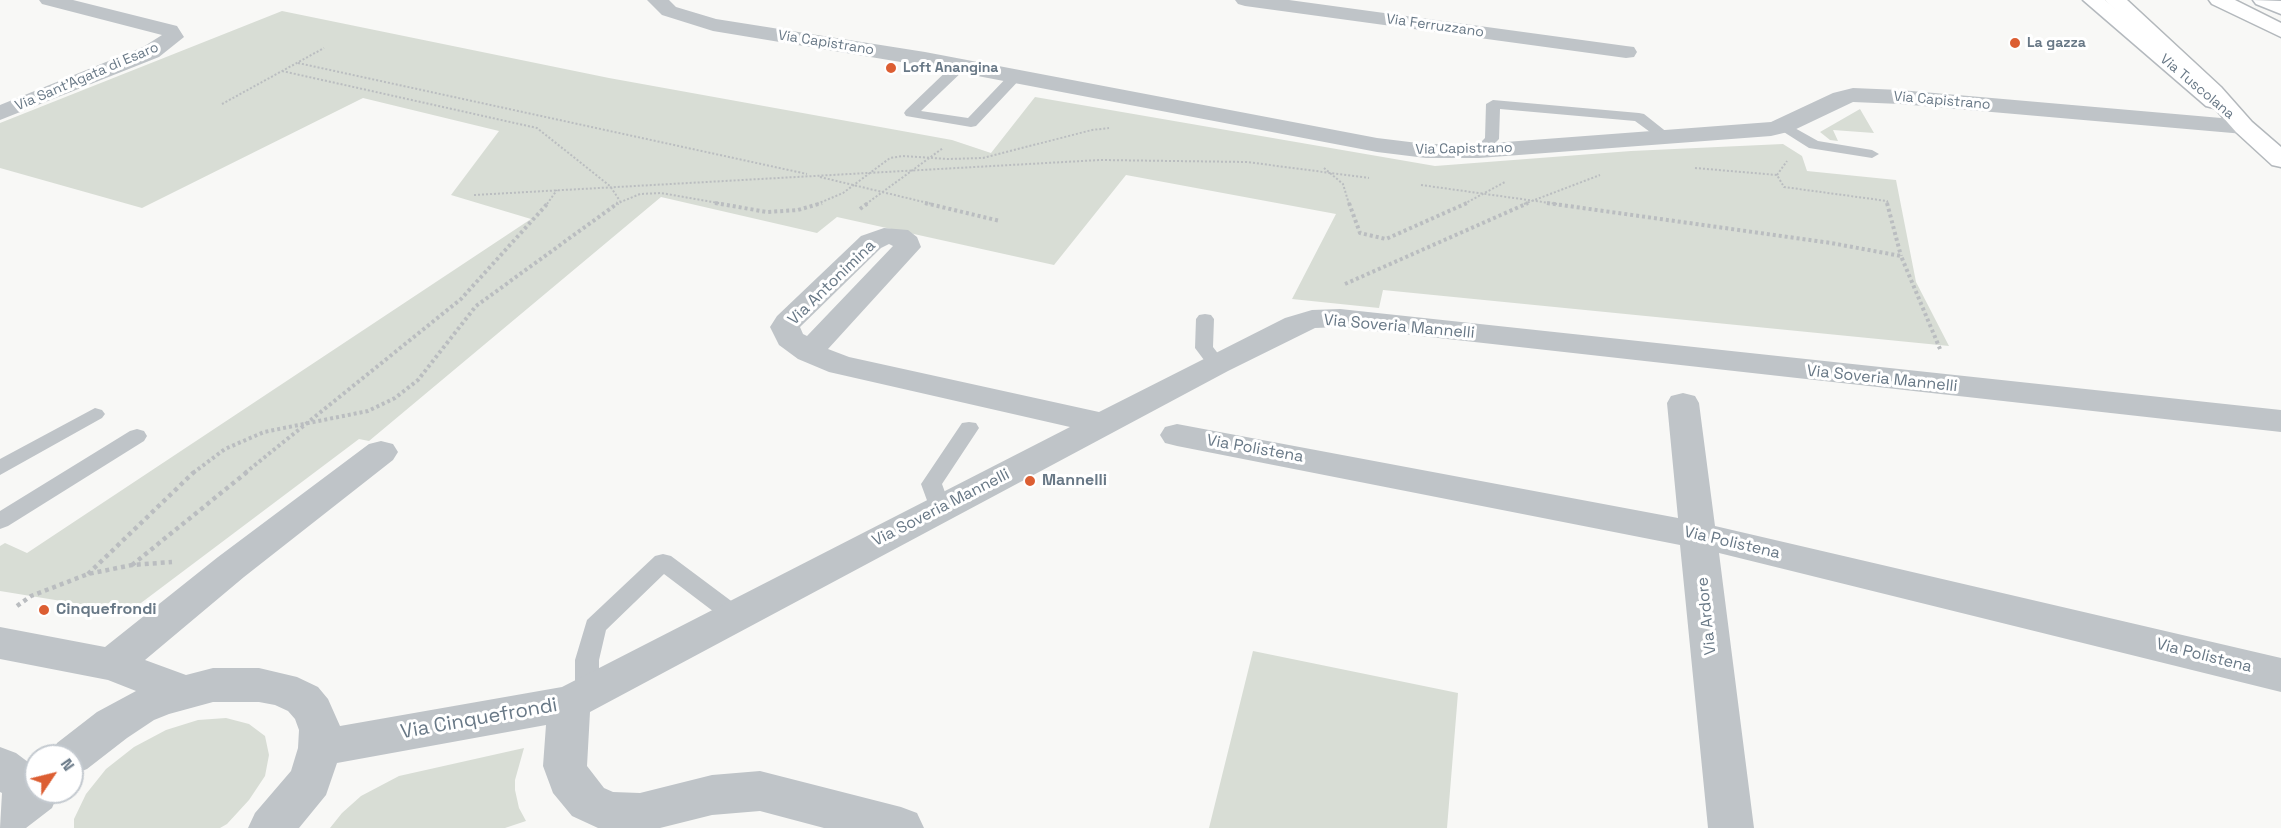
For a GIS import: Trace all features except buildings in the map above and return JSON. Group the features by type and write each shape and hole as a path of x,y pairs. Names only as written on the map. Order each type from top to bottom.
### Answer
{"main road":[{"name":"Via Tuscolana","path":"2093,0 2244,127"},
{"name":"Via Tuscolana","path":"2115,0 2213,92 2244,127"},
{"path":"2219,0 2281,31"},
{"path":"2263,0 2281,8"},
{"path":"2244,127 2281,160"}],"street":[{"name":"Via Sant'Agata di Esaro","path":"0,113 151,52 163,46 173,37 170,30 49,0"},
{"name":"Via Capistrano","path":"657,0 669,11 712,25 961,65 1377,145 1426,151 1479,151 1784,126 1841,98 1861,95 2244,127"},
{"name":"Via Ferruzzano","path":"1245,0 1626,51"},
{"name":"Via Antonimina","path":"877,239 884,236 898,236 907,243 907,247 809,352 840,365 1104,424"},
{"name":"Via Soveria Mannelli","path":"578,698 1217,364 1304,321 1340,318 2281,422"},
{"name":"Via Ardore","path":"1683,403 1731,828"},
{"name":"Via Polistena","path":"1177,435 1518,498 1698,535 2281,675"},
{"path":"112,665 231,567 381,452"},
{"path":"8,625 184,692"},
{"path":"84,747 139,708 184,692 213,685 259,685 282,689 303,699 317,730 310,781 271,828"},
{"name":"Via Cinquefrondi","path":"317,730 578,698 565,750 565,766 569,779 588,802 609,812 620,821 712,795 760,791 901,828"},
{"path":"0,766 24,796"},
{"path":"0,821 30,804"}],"lane":[{"path":"961,65 911,113 971,123 1016,76"},
{"path":"1479,151 1492,138 1493,104 1639,117 1666,137"},
{"path":"1784,126 1814,144 1872,154"},
{"path":"1205,319 1204,348 1217,364"},
{"path":"0,468 95,414"},
{"path":"940,509 931,484 969,428"},
{"path":"0,521 137,436"},
{"path":"578,698 595,626 663,562 734,615"}],"path":[{"path":"222,104 324,48"},
{"path":"298,63 856,185 1000,221"},
{"path":"282,71 537,128 610,186 620,201"},
{"path":"877,239 846,219 931,158 971,123"},
{"path":"88,574 196,470 218,454 264,432 368,411 395,398 418,380 476,306 620,201 640,195 661,193 766,212 798,210 825,202 856,185 879,164 890,158 903,156 983,158 1006,154 1092,130 1114,127"},
{"path":"1304,321 1308,301 1534,200 1638,158 1618,140"},
{"path":"474,195 1100,160 1203,160 1372,178"},
{"path":"1318,164 1343,184 1360,233 1386,239 1407,231 1506,181"},
{"path":"1688,167 1777,175 1784,187 1887,201 1901,256 1957,388"},
{"path":"1416,184 1831,243 1901,256"},
{"path":"132,565 461,299 545,208 557,190"},
{"path":"8,625 31,596 88,574 132,565 199,559 231,567"}],"shaded area":[{"path":"282,11 609,78 952,140 991,153 1035,97 1435,166 1631,151 1783,144 1802,156 1807,171 1896,180 1916,282 1949,346 1383,290 1379,308 1292,299 1336,214 1126,175 1054,265 837,217 817,233 661,197 369,441 359,439 129,612 0,591 0,546 5,543 27,553 531,219 451,195 499,131 363,98 142,208 0,168 0,123"},
{"path":"1860,109 1874,133 1833,130 1838,141 1830,140 1820,132"},
{"path":"1253,651 1458,693 1447,828 1209,828"},
{"path":"226,718 249,724 265,736 269,755 265,776 249,800 227,824 220,828 74,828 74,819 81,804 84,804 86,794 106,769 134,747 166,730 198,720"},
{"path":"524,748 515,780 515,790 519,808 526,821 505,828 330,828 342,813 361,796 399,776"}],"place":[{"name":"La gazza","path":"2015,43"},
{"name":"Loft Anangina","path":"891,68"},
{"name":"Mannelli","path":"1030,481"},
{"name":"Cinquefrondi","path":"44,610"}]}
